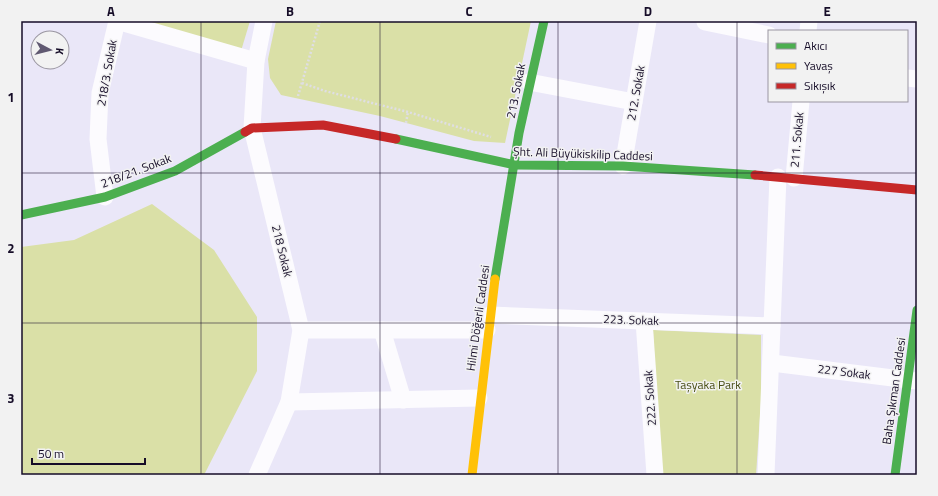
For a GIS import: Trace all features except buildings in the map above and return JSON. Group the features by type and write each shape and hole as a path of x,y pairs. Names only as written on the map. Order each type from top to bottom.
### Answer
{"street":[{"path":"117,21 256,61"},
{"name":"218/3. Sokak","path":"106,197 98,139 100,93 117,21"},
{"name":"218 Sokak","path":"257,475 289,402 301,330 252,128 256,61 264,21"},
{"name":"213. Sokak","path":"515,166 529,82 544,21"},
{"name":"212. Sokak","path":"624,166 648,21"},
{"path":"705,22 768,34"},
{"path":"529,82 634,102"},
{"name":"211. Sokak","path":"766,475 772,363 772,326 786,178 801,102"},
{"name":"Şht. Ali Büyükiskilip Caddesi","path":"252,128 323,124 403,140 515,166 624,166 786,178 917,190"},
{"name":"218/21. Sokak","path":"21,215 106,197 175,170 252,128"},
{"name":"Hilmi Döğerli Caddesi","path":"472,475 488,323 515,166"},
{"name":"Baha Şıkman Caddesi","path":"895,475 912,381 917,310"},
{"name":"223. Sokak","path":"301,330 382,330 488,323 644,321 772,326"},
{"name":"222. Sokak","path":"644,321 655,475"},
{"path":"382,330 403,400"},
{"name":"227 Sokak","path":"772,363 912,381"},
{"path":"289,402 480,398"}],"path":[{"path":"298,96 320,21"},
{"path":"302,83 325,91 408,112 491,137"}],"green space":[{"path":"139,21 250,21 241,51"},
{"path":"276,21 531,21 505,143 474,141 380,116 281,95 270,78 268,59"},
{"path":"152,204 214,250 257,317 257,371 204,475 21,475 21,247 74,240"},
{"name":"Taşyaka Park","path":"653,330 761,335 761,401 756,475 660,475"}],"traffic: fast":[{"path":"495,279 519,133 544,21"},
{"path":"21,215 105,197 175,171 245,132"},
{"path":"396,139 515,165 623,166 755,175"},
{"path":"895,475 917,310"}],"traffic: slow":[{"path":"472,475 495,279"}],"traffic: jam":[{"path":"245,132 252,128 323,125 396,139"},
{"path":"755,175 917,190"}]}
